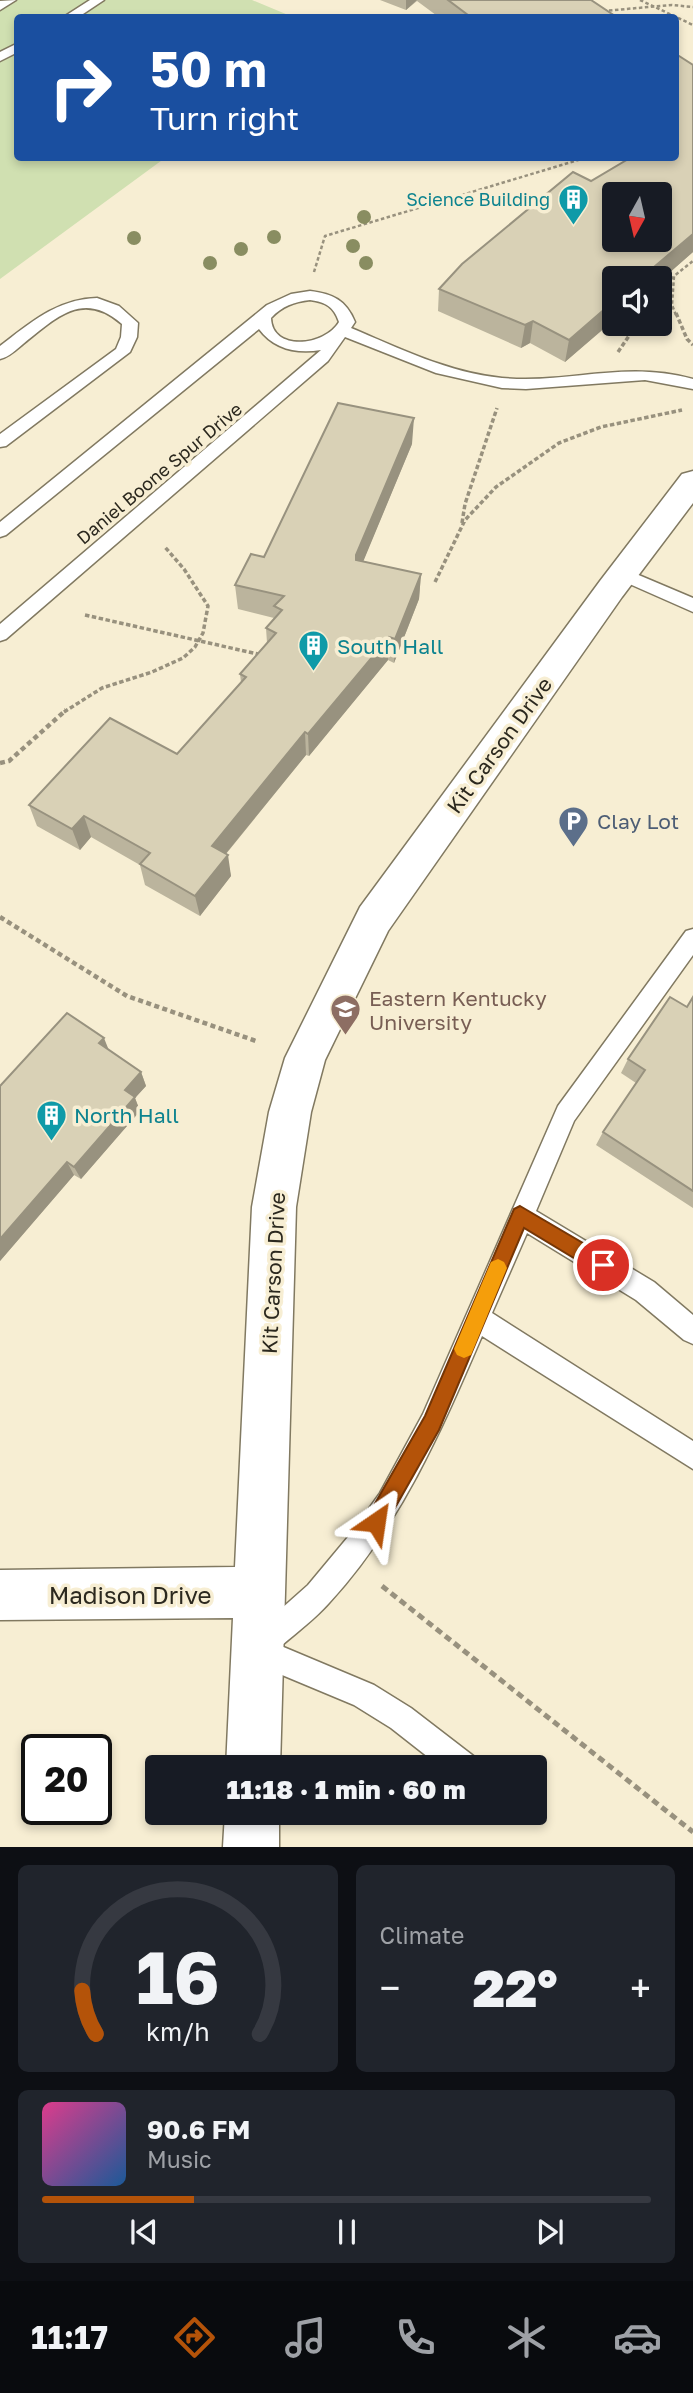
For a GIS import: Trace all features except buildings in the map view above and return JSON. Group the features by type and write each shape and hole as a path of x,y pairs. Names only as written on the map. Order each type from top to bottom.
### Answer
{"street":[{"name":"Kit Carson Drive","path":"253,1755 274,1207 290,1112 304,1058 374,919 622,574 693,481"},
{"name":"Madison Drive","path":"0,1595 259,1592"},
{"path":"251,1847 252,1825"}],"lane":[{"path":"0,6 10,0"},
{"path":"75,14 98,0"},
{"path":"0,531 279,302 304,295 317,297 340,306 346,314 347,322 341,334 314,346 287,345 268,333 264,317"},
{"path":"0,354 71,304 93,300 117,309 130,323 130,337 122,352 0,442"},
{"path":"341,334 430,367 502,383 548,384 603,375 648,373 693,384"},
{"name":"Daniel Boone Spur Drive","path":"0,634 323,358 341,334"},
{"path":"622,574 693,605"},
{"path":"449,1755 401,1718 364,1695 256,1650 318,1595 363,1541 389,1502 432,1423 566,1114 693,938"},
{"path":"520,1215 645,1291 693,1331"},
{"path":"477,1318 693,1456"}],"path":[{"path":"640,0 670,14"},
{"path":"594,11 654,6 693,7"},
{"path":"311,283 325,236 575,161"},
{"path":"672,279 693,261"},
{"path":"674,276 672,305 687,339 693,345"},
{"path":"615,356 629,336"},
{"path":"461,528 465,504 500,400"},
{"path":"435,582 465,520 496,487 559,443 601,427 693,407"},
{"path":"0,763 9,761 61,712 91,693 127,678 164,668 188,654 203,633 208,606 184,569 164,546"},
{"path":"85,615 273,658"},
{"path":"0,918 127,996 256,1041"},
{"path":"382,1586 693,1832"}],"green space":[{"path":"0,0 252,0 286,14 14,14 14,161 161,161 0,279"}],"slow traffic":[{"path":"464,1349 498,1268"}],"place":[{"name":"Science Building","path":"573,226"},
{"name":"South Hall","path":"314,673"},
{"name":"Clay Lot","path":"574,848"},
{"name":"Eastern Kentucky University","path":"346,1037"},
{"name":"North Hall","path":"51,1142"}],"route":[{"path":"376,1522 432,1423 520,1215 603,1265"}]}
